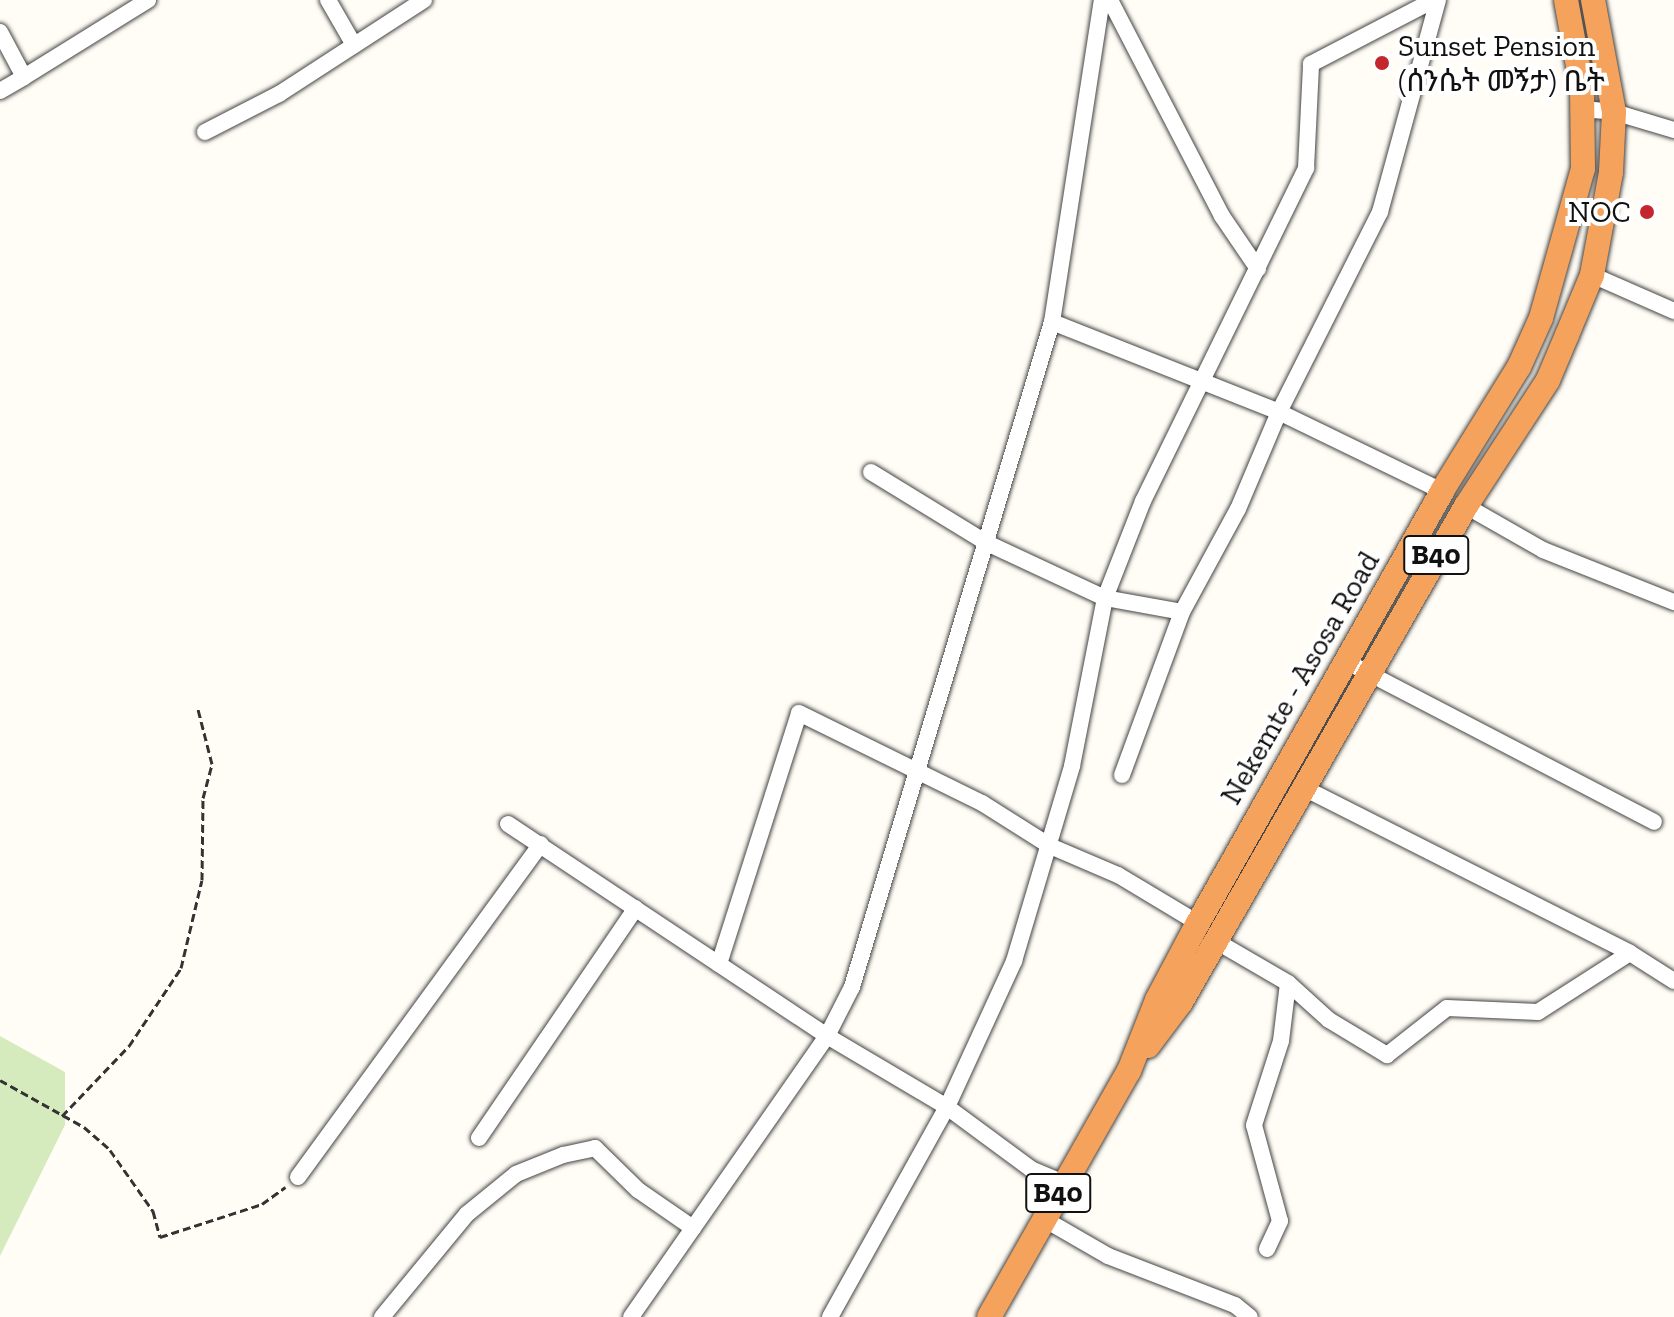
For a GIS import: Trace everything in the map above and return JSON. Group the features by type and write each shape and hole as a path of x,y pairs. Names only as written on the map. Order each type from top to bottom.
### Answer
{"highway":[{"name":"Nekemte - Asosa Road","path":"1206,932 1357,667 1442,491 1519,367 1566,242 1583,169 1582,109 1566,0"},
{"name":"B40","path":"989,1317 1129,1071 1181,1002 1206,932 1304,788 1357,667 1548,380 1592,275 1611,172 1614,112 1593,0"}],"street":[{"path":"0,91 148,0"},
{"path":"328,0 354,45"},
{"path":"205,132 279,94 424,0"},
{"path":"631,1317 827,1036 852,987 1052,322 1102,0"},
{"path":"1110,0 1222,216 1258,269"},
{"path":"830,1317 947,1107 1014,961 1072,766 1105,598 1143,501 1309,160 1307,81 1311,64 1436,0"},
{"path":"1122,775 1182,612 1238,509 1279,412 1380,212 1436,0"},
{"path":"0,32 24,77"},
{"path":"1582,109 1614,112 1674,130"},
{"path":"1592,275 1674,311"},
{"path":"1052,322 1279,412 1442,491"},
{"path":"1519,367 1548,380"},
{"path":"871,472 987,543 1105,598 1182,612"},
{"path":"1466,506 1543,550 1674,602"},
{"path":"1357,667 1654,822"},
{"path":"719,964 799,713 916,769 1050,846 1118,875 1288,983 1329,1020 1387,1055 1447,1008 1538,1012 1630,953"},
{"path":"1304,788 1630,953 1674,981"},
{"path":"508,824 827,1036 947,1107 1031,1169 1064,1183"},
{"path":"298,1177 541,844"},
{"path":"479,1138 636,908"},
{"path":"1267,1249 1280,1221 1254,1125 1281,1041 1288,983"},
{"path":"382,1317 467,1214 516,1174 563,1155 595,1148 638,1190 693,1228"},
{"path":"1044,1219 1108,1256 1235,1305 1250,1317"}],"path":[{"path":"62,1116 129,1046 181,968 202,880 203,798 212,764 198,709"},
{"path":"0,1080 62,1116 110,1150 135,1180 153,1211 160,1237 262,1204 298,1177"}],"green space":[{"path":"0,1036 65,1072 65,1125 0,1256"}],"place":[{"name":"Sunset Pension (ሰንሴት መኝታ) ቤት","path":"1382,63"},
{"name":"NOC","path":"1647,212"}]}
